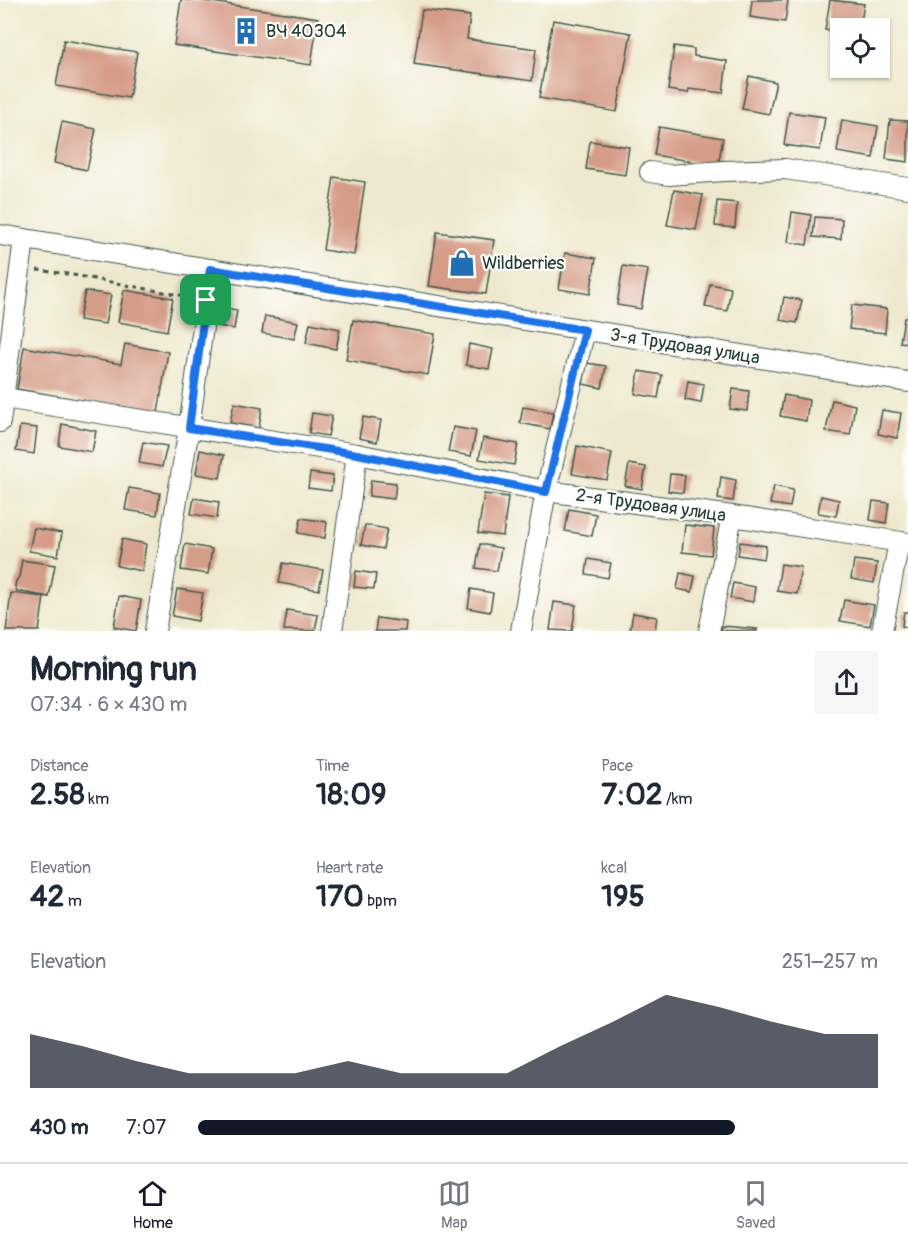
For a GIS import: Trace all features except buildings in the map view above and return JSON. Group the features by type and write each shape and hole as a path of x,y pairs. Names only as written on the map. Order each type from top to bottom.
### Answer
{"street":[{"path":"650,172 669,175 785,169 908,188"},
{"name":"3-я Трудовая улица","path":"0,235 908,381"},
{"path":"0,422 24,239"},
{"path":"155,631 189,428 210,269"},
{"path":"521,631 546,492 585,330"},
{"name":"2-я Трудовая улица","path":"4,398 357,454 546,492 732,516 903,543"},
{"path":"332,631 357,454"},
{"path":"709,631 732,516"},
{"path":"882,631 903,543"}],"path":[{"path":"20,267 206,300"}],"place":[{"name":"ВЧ 40304","path":"246,31"},
{"name":"Wildberries","path":"462,263"}],"route":[{"path":"210,269 585,330 546,492 357,454 189,428 206,300 210,269"}]}
